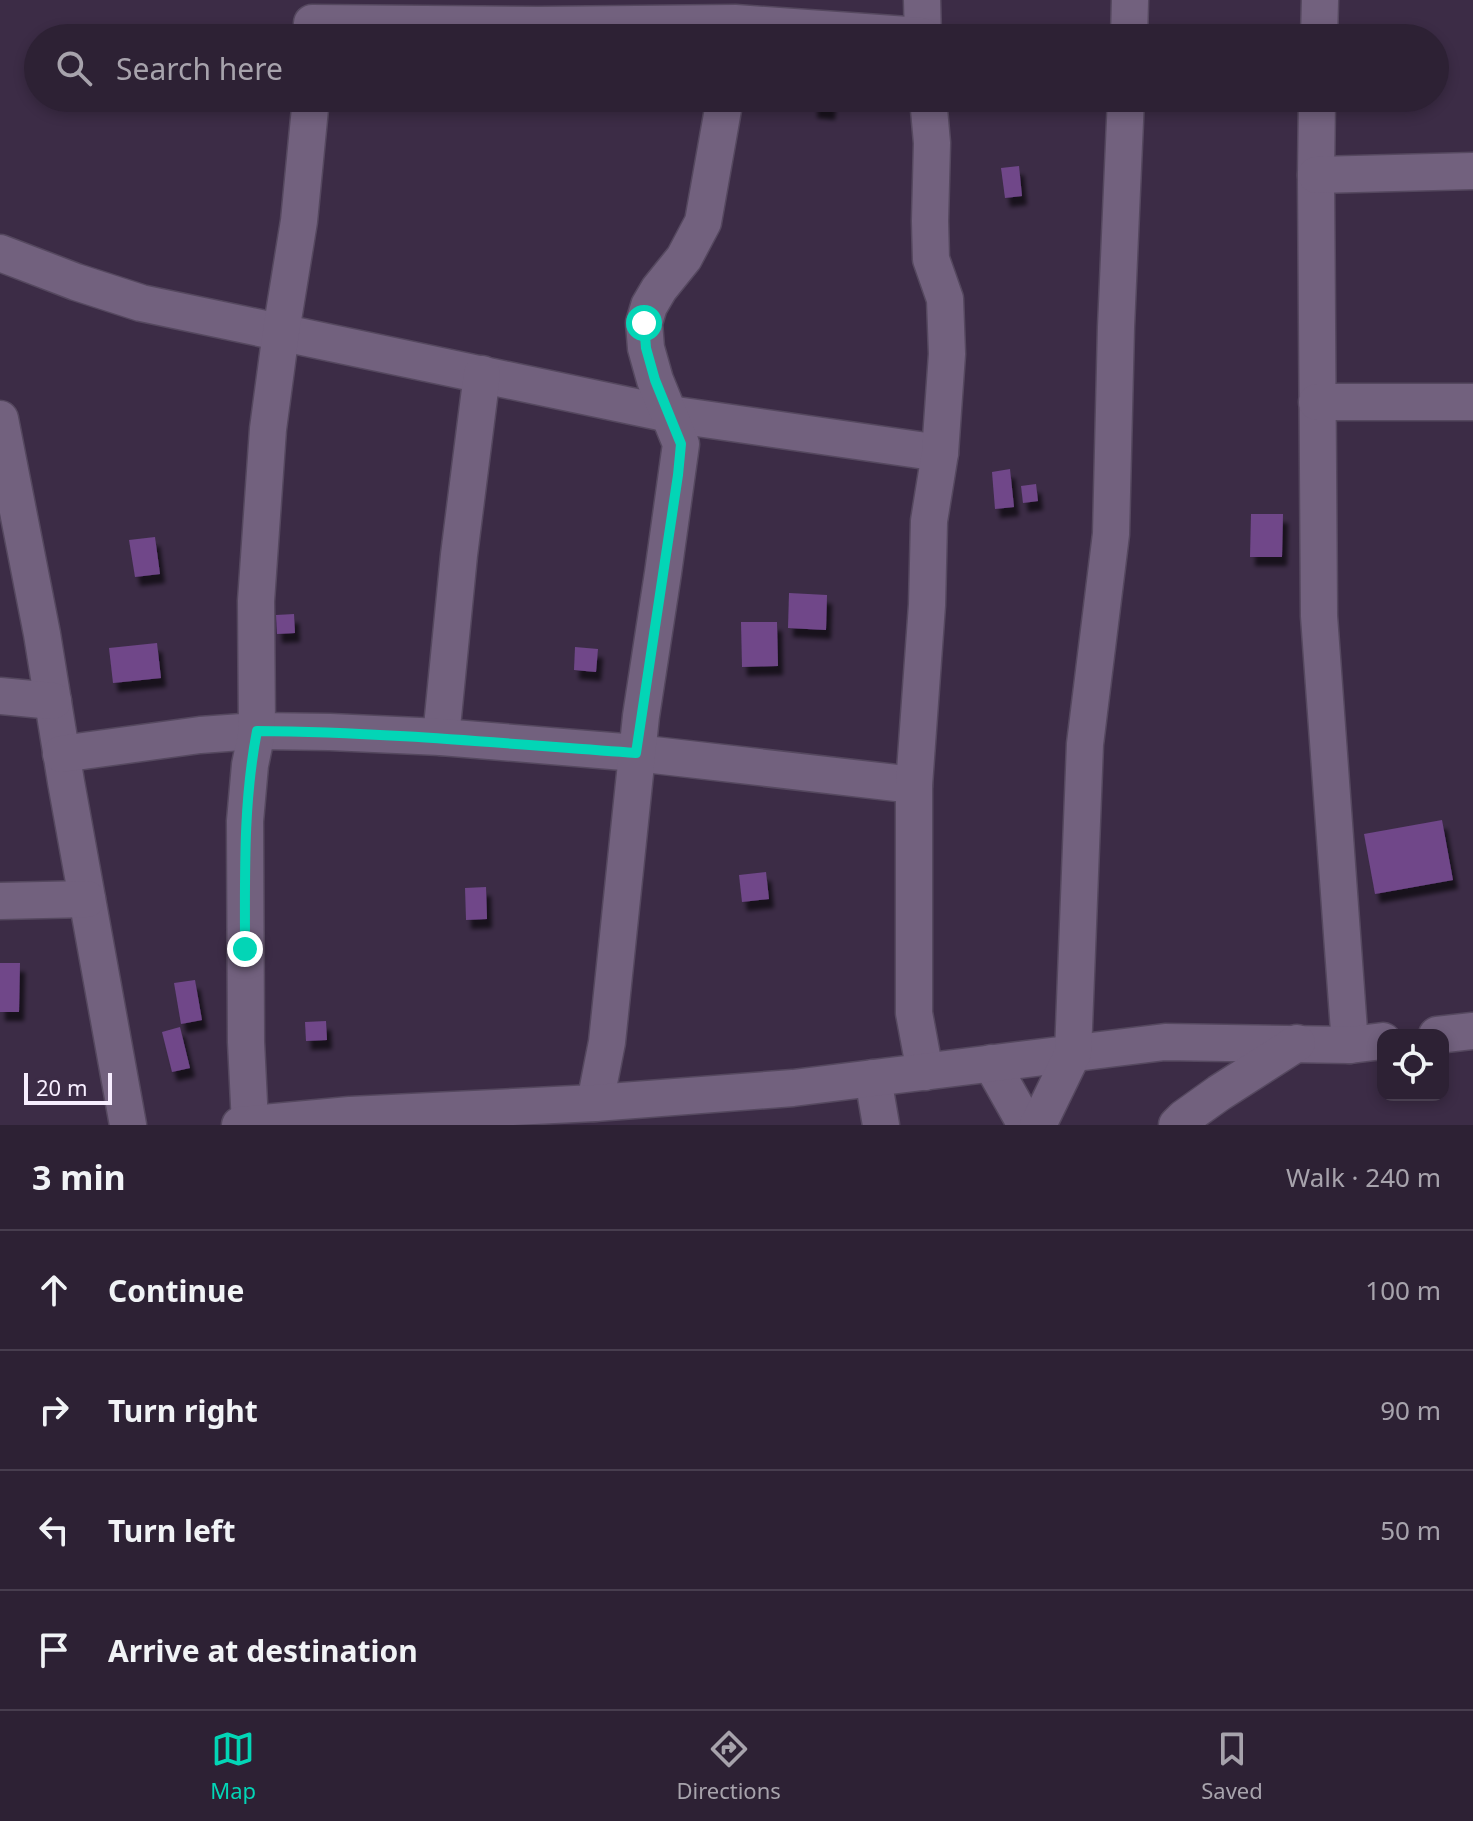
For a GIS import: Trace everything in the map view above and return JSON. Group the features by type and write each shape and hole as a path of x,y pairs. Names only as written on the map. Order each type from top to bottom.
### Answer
{"street":[{"path":"922,0 922,24"},
{"path":"1129,24 1130,0"},
{"path":"1319,24 1320,0"},
{"path":"312,20 493,24"},
{"path":"578,24 736,20 780,24"},
{"path":"250,1124 246,1042 245,821 250,765 257,731 256,601 268,429 299,221 310,112"},
{"path":"595,1103 607,1042 636,753 681,444 655,380 646,348 644,323 649,306 684,258 703,222 723,112"},
{"path":"925,1072 914,1013 914,785 927,605 929,521 940,453 947,354 945,299 931,259 929,112"},
{"path":"1038,1125 1073,1053 1085,744 1111,534 1125,112"},
{"path":"240,1125 350,1115 595,1103 793,1088 1165,1042 1367,1043 1319,616 1317,112"},
{"path":"1316,175 1473,171"},
{"path":"0,253 141,303 669,414 940,453"},
{"path":"441,737 459,555 482,374"},
{"path":"1317,402 1473,402"},
{"path":"0,419 42,634 128,1125"},
{"path":"0,696 53,701"},
{"path":"61,754 200,735 257,731 330,732 441,737 636,753 914,785"},
{"path":"0,901 87,899"},
{"path":"1449,1034 1473,1031"},
{"path":"1177,1125 1219,1093 1297,1043"},
{"path":"991,1063 1026,1125"},
{"path":"873,1078 881,1125"}],"building":[{"path":"1019,166 1022,196 1005,198 1001,168"},
{"path":"1010,469 1014,507 995,509 992,472"},
{"path":"1036,484 1038,501 1023,503 1021,486"},
{"path":"1251,514 1283,514 1282,557 1250,557"},
{"path":"155,537 160,574 135,577 129,540"},
{"path":"789,593 827,595 826,630 788,628"},
{"path":"294,614 295,633 277,634 276,615"},
{"path":"741,622 777,622 778,666 742,667"},
{"path":"157,643 161,678 113,683 109,648"},
{"path":"575,647 598,649 596,672 574,670"},
{"path":"1442,820 1453,880 1375,894 1364,834"},
{"path":"766,872 769,899 742,902 739,875"},
{"path":"486,887 487,919 466,920 465,888"},
{"path":"0,963 20,963 19,1012 0,1012"},
{"path":"195,980 202,1020 181,1024 174,983"},
{"path":"326,1021 327,1040 306,1041 305,1022"},
{"path":"180,1027 190,1068 172,1072 162,1032"}],"route":[{"path":"245,949 245,821 250,765 257,731 441,737 636,753 681,444 655,380 646,348 644,323"}]}
